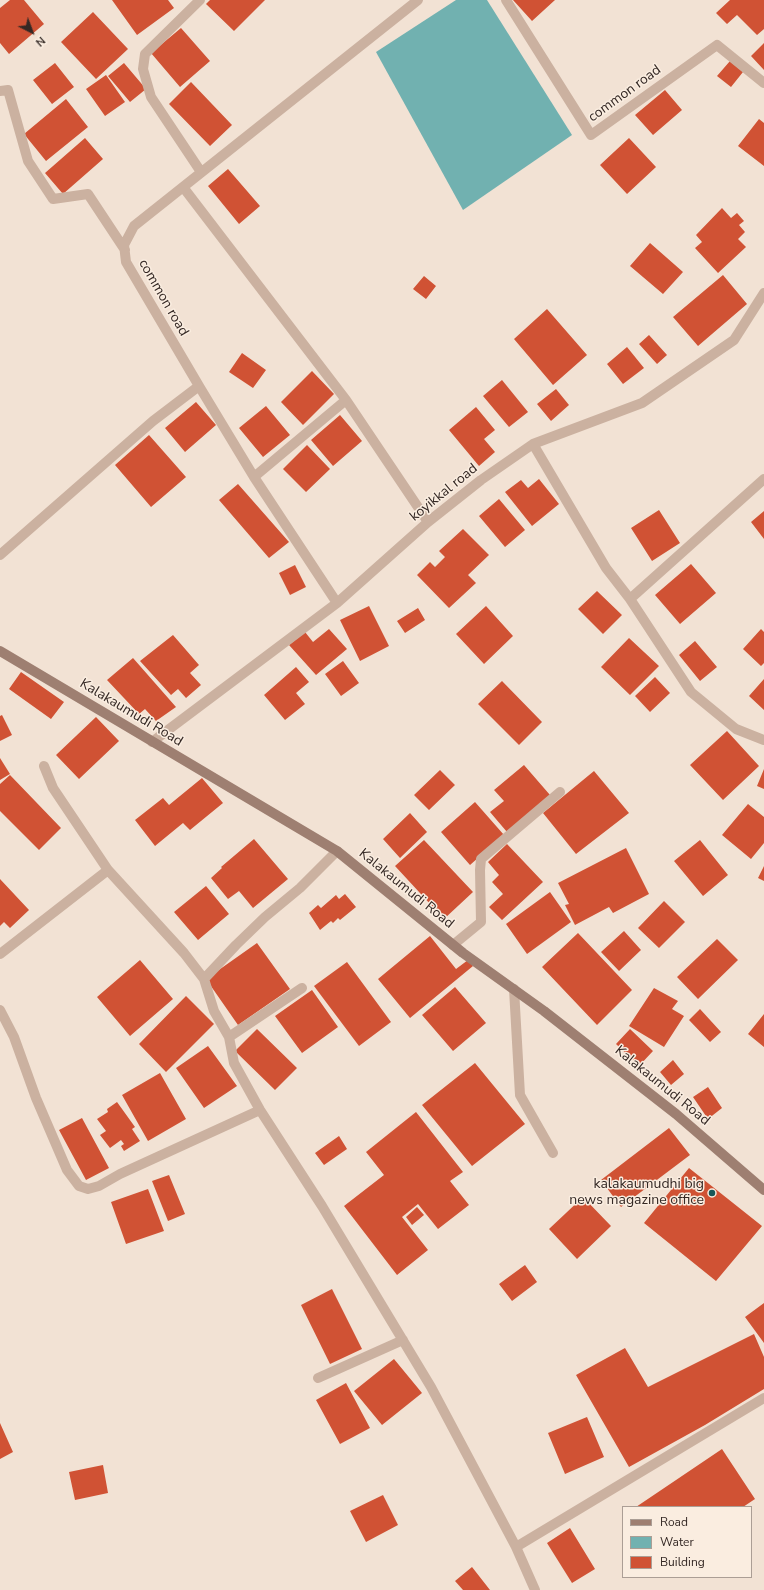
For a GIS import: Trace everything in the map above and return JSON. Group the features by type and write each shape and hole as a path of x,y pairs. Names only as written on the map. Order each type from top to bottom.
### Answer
{"street":[{"path":"200,0 146,54 143,69 151,96 201,172"},
{"name":"common road","path":"254,477 126,262 124,245 134,226 418,0"},
{"name":"common road","path":"506,0 591,135 717,45 764,84"},
{"path":"0,91 8,90 28,160 53,199 88,194 125,250"},
{"path":"183,187 346,400 428,522"},
{"name":"koyikkal road","path":"152,742 337,603 428,522 481,480 533,444 642,403 734,340 764,293"},
{"path":"0,555 153,421 199,386"},
{"path":"337,603 254,477 346,400"},
{"path":"533,444 606,568 630,600 691,692 736,729 764,740"},
{"path":"630,600 764,479"},
{"name":"Kalakaumudi Road","path":"0,651 337,851 453,946 544,1011 676,1114 764,1190"},
{"path":"44,766 53,788 108,870 184,954 204,979 214,1011 229,1037 234,1063 260,1110 322,1206 431,1387 516,1547 535,1590"},
{"path":"453,946 481,922 481,860 560,792"},
{"path":"204,979 241,941 300,888 337,851"},
{"path":"0,954 108,870"},
{"path":"229,1037 302,988"},
{"path":"514,989 520,1095 553,1153"},
{"path":"0,1010 14,1037 36,1098 67,1170 79,1186 88,1189 100,1186 120,1174 260,1110"},
{"path":"318,1378 403,1340"},
{"path":"516,1547 764,1398"}],"water":[{"path":"456,0 487,0 572,135 463,210 376,52"}],"building":[{"path":"10,0 24,0 44,24 9,54 0,43 0,8"},
{"path":"112,0 168,0 174,8 137,35"},
{"path":"210,0 265,0 234,31 206,4"},
{"path":"513,0 555,0 532,21"},
{"path":"730,0 764,0 764,29 757,35 737,15 727,24 716,13"},
{"path":"93,12 128,49 96,79 61,42"},
{"path":"181,28 210,61 180,87 151,53"},
{"path":"764,43 764,70 751,56"},
{"path":"730,61 743,72 731,87 717,76"},
{"path":"55,63 74,87 52,104 33,80"},
{"path":"124,63 146,89 130,102 108,76"},
{"path":"106,75 125,102 105,116 86,89"},
{"path":"191,82 232,125 210,146 169,104"},
{"path":"665,90 682,110 653,135 635,115"},
{"path":"66,99 88,127 46,161 24,134"},
{"path":"759,119 764,123 764,166 738,146"},
{"path":"85,138 103,159 63,194 45,173"},
{"path":"629,138 656,167 627,194 600,165"},
{"path":"228,169 260,206 239,224 208,186"},
{"path":"722,208 731,218 737,213 744,221 739,225 745,232 738,239 746,247 718,273 695,248 702,242 696,235"},
{"path":"650,243 683,272 663,294 630,266"},
{"path":"723,275 747,304 698,346 673,317"},
{"path":"424,276 436,286 426,299 413,289"},
{"path":"547,309 587,355 553,385 514,339"},
{"path":"649,335 667,355 657,364 639,344"},
{"path":"627,347 644,368 623,384 607,364"},
{"path":"242,353 266,370 253,388 229,372"},
{"path":"312,371 334,394 303,425 281,402"},
{"path":"502,380 528,412 509,427 483,396"},
{"path":"556,389 569,405 551,421 537,404"},
{"path":"196,402 216,425 185,452 165,428"},
{"path":"266,406 290,435 263,457 239,428"},
{"path":"476,407 495,430 484,439 495,452 479,466 449,430"},
{"path":"340,415 362,441 333,466 311,440"},
{"path":"149,435 186,477 151,507 115,465"},
{"path":"307,445 330,469 306,492 283,469"},
{"path":"539,479 559,504 532,526 505,492 521,480 528,488"},
{"path":"238,484 289,542 269,558 219,500"},
{"path":"499,499 525,530 505,547 479,516"},
{"path":"659,510 680,543 652,561 631,528"},
{"path":"764,511 764,539 751,522"},
{"path":"463,529 489,555 468,575 476,583 449,608 417,575 430,562 435,567 445,557 439,551"},
{"path":"691,564 716,593 680,624 655,595"},
{"path":"295,565 306,587 290,595 279,573"},
{"path":"597,591 622,615 603,634 578,609"},
{"path":"369,606 389,646 360,661 340,620"},
{"path":"486,606 513,636 484,664 456,634"},
{"path":"418,608 425,620 405,633 397,621"},
{"path":"329,629 347,649 316,675 289,645 305,632 313,642"},
{"path":"761,629 764,632 764,663 761,666 743,649"},
{"path":"173,635 199,665 190,673 201,685 186,698 178,689 171,695 140,661"},
{"path":"629,638 659,666 630,695 601,667"},
{"path":"695,641 717,667 700,681 679,655"},
{"path":"133,658 176,707 156,721 145,709 139,714 107,680"},
{"path":"343,661 359,683 341,696 325,674"},
{"path":"296,667 309,682 296,693 305,704 285,720 264,695"},
{"path":"21,672 64,702 51,719 9,689"},
{"path":"655,677 670,693 650,712 635,696"},
{"path":"764,679 764,710 749,696"},
{"path":"502,681 542,722 519,745 478,704"},
{"path":"2,715 12,735 0,741 0,716"},
{"path":"96,717 119,741 79,779 56,755"},
{"path":"727,731 759,766 723,800 690,765"},
{"path":"0,758 10,774 0,780"},
{"path":"524,765 550,795 507,832 490,812 504,801 494,790"},
{"path":"764,769 764,789 757,786"},
{"path":"440,770 455,785 429,810 414,795"},
{"path":"594,771 629,813 576,854 543,813"},
{"path":"10,775 61,828 39,850 0,811 0,784"},
{"path":"202,778 223,803 190,830 183,823 155,846 135,820 163,798 169,805"},
{"path":"475,802 504,835 470,865 441,832"},
{"path":"748,804 764,817 764,843 751,859 722,835"},
{"path":"410,813 427,832 400,858 383,839"},
{"path":"254,839 288,879 253,908 239,891 228,899 211,878 222,868 221,867"},
{"path":"424,840 473,892 444,919 395,866"},
{"path":"700,840 728,875 703,896 674,861"},
{"path":"507,844 543,882 502,920 489,907 503,894 492,882 499,875 488,862"},
{"path":"626,848 649,894 613,913 609,907 575,925 565,905 569,904 558,883"},
{"path":"764,866 764,881 758,878"},
{"path":"0,879 29,910 10,928 4,922 0,926"},
{"path":"206,886 229,914 198,940 174,912"},
{"path":"550,892 571,922 527,954 506,924"},
{"path":"345,894 356,907 340,920 338,918 333,923 331,921 320,930 309,913 318,905 321,908 336,895 339,899"},
{"path":"664,901 685,922 659,948 638,928"},
{"path":"624,931 641,950 619,971 601,952"},
{"path":"578,933 632,990 597,1025 542,967"},
{"path":"430,936 456,969 468,960 473,966 410,1018 378,979"},
{"path":"717,939 738,960 698,999 677,977"},
{"path":"257,943 290,989 238,1025 206,979"},
{"path":"140,960 173,999 130,1036 97,997"},
{"path":"347,962 391,1022 359,1046 314,986"},
{"path":"455,987 486,1023 453,1051 422,1015"},
{"path":"654,988 678,1001 672,1009 684,1016 664,1047 629,1026"},
{"path":"312,990 338,1027 302,1053 275,1016"},
{"path":"186,996 214,1024 166,1072 139,1044"},
{"path":"700,1009 721,1032 710,1042 689,1020"},
{"path":"764,1014 764,1047 748,1034"},
{"path":"257,1029 297,1068 275,1090 235,1051"},
{"path":"630,1029 653,1051 639,1066 616,1044"},
{"path":"208,1046 237,1086 204,1108 176,1068"},
{"path":"673,1060 684,1074 671,1085 660,1072"},
{"path":"475,1063 525,1124 472,1166 422,1105"},
{"path":"160,1073 186,1119 148,1141 122,1095"},
{"path":"708,1087 722,1108 708,1119 693,1097"},
{"path":"117,1102 135,1127 132,1129 140,1141 124,1151 121,1146 124,1144 121,1140 110,1148 100,1135 106,1131 97,1119 108,1112 107,1109"},
{"path":"416,1112 463,1172 450,1181 469,1205 438,1229 418,1204 402,1217 428,1250 397,1275 344,1206 384,1175 366,1152"},
{"path":"82,1118 109,1168 86,1180 59,1130"},
{"path":"669,1128 690,1155 621,1207 601,1180"},
{"path":"339,1136 347,1149 324,1165 315,1153"},
{"path":"689,1168 762,1226 716,1281 644,1223"},
{"path":"169,1175 185,1214 168,1221 152,1181"},
{"path":"148,1189 164,1231 126,1244 111,1202"},
{"path":"583,1197 611,1226 577,1259 549,1229"},
{"path":"417,1207 424,1215 412,1225 406,1217"},
{"path":"525,1265 537,1282 512,1301 499,1284"},
{"path":"332,1289 362,1349 330,1364 301,1305"},
{"path":"764,1303 764,1343 745,1317"},
{"path":"754,1334 764,1357 764,1389 705,1425 629,1467 576,1375 625,1348 648,1387"},
{"path":"394,1359 422,1393 382,1425 354,1391"},
{"path":"346,1383 370,1428 340,1444 316,1400"},
{"path":"587,1417 604,1457 565,1474 548,1433"},
{"path":"0,1423 13,1452 0,1459"},
{"path":"722,1449 755,1499 744,1506 637,1506"},
{"path":"103,1465 108,1493 75,1500 69,1472"},
{"path":"383,1495 398,1525 366,1542 350,1511"},
{"path":"570,1528 595,1569 572,1583 547,1543"},
{"path":"472,1567 490,1590 463,1590 455,1581"}],"place":[{"name":"kalakaumudhi big news magazine office","path":"712,1193"}]}
